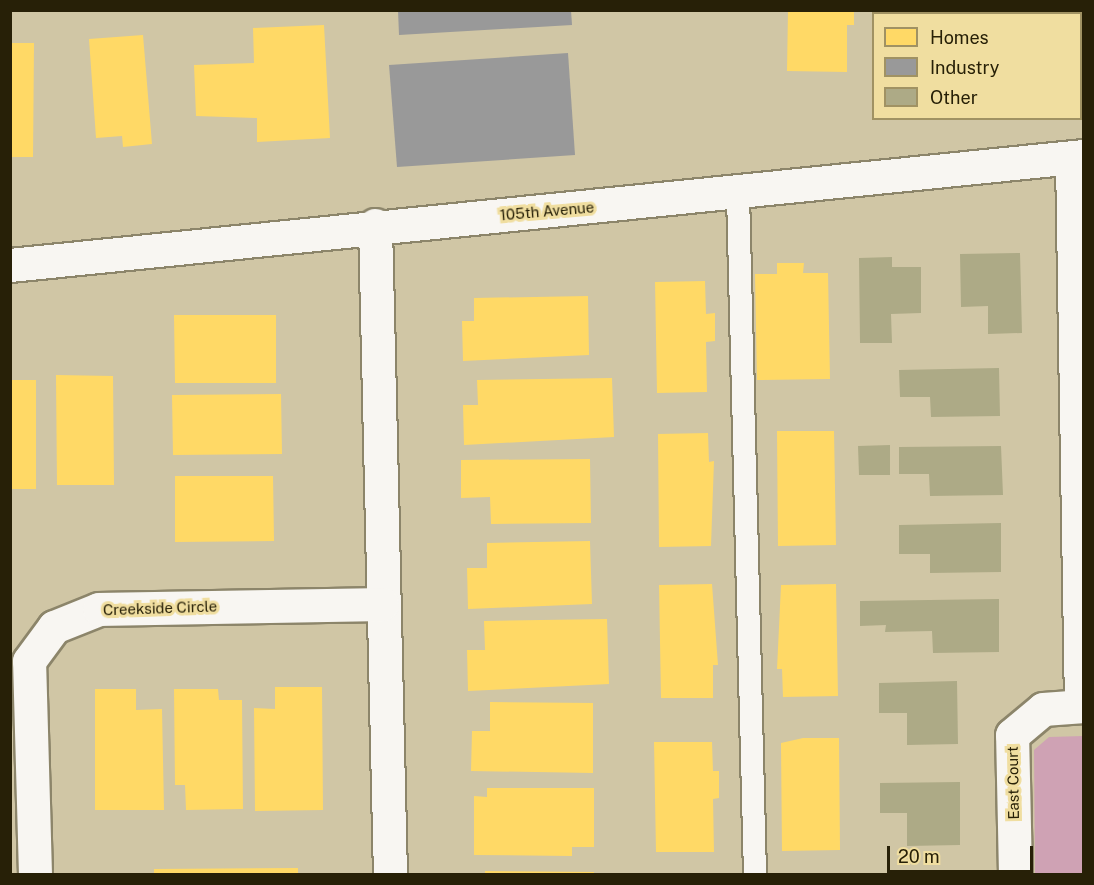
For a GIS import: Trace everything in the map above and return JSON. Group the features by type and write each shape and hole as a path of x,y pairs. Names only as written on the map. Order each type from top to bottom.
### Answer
{"street":[{"name":"105th Avenue","path":"10,265 375,225 738,194 1078,157"},
{"name":"East Court","path":"1015,874 1012,735 1043,709 1082,705 1078,157"},
{"path":"375,225 390,874"},
{"name":"Creekside Circle","path":"35,874 29,661 54,627 99,609 382,604"}],"lane":[{"path":"738,194 755,874"}],"shaded area":[{"path":"1083,736 1083,874 1035,874 1034,750 1049,737"}],"building: Homes":[{"path":"788,10 854,10 854,25 847,25 847,72 787,71"},
{"path":"994,10 1053,10 1053,12 994,12"},
{"path":"1080,10 1084,10 1084,50 1082,50 1082,12"},
{"path":"324,25 330,138 257,142 257,118 196,116 194,65 254,63 253,28"},
{"path":"143,35 152,144 123,147 122,136 96,138 89,39"},
{"path":"10,43 34,43 33,157 10,157"},
{"path":"777,263 804,263 803,273 828,273 830,379 757,380 755,274 777,274"},
{"path":"705,281 706,314 715,313 715,341 706,342 707,392 657,393 655,282"},
{"path":"588,296 589,355 463,361 462,321 474,321 474,298"},
{"path":"174,315 276,315 276,383 175,383"},
{"path":"56,375 113,376 114,485 57,485"},
{"path":"612,378 614,437 464,445 463,405 478,405 477,380"},
{"path":"10,380 36,380 36,489 10,489"},
{"path":"281,394 282,454 173,455 172,395"},
{"path":"777,431 834,431 836,545 778,546"},
{"path":"708,433 709,462 714,461 711,546 659,547 658,434"},
{"path":"590,459 591,523 491,524 490,497 461,498 461,460"},
{"path":"175,476 273,476 274,541 175,542"},
{"path":"590,541 592,604 468,609 467,568 487,568 487,543"},
{"path":"712,584 718,665 713,665 713,698 661,698 659,585"},
{"path":"836,584 838,696 783,697 782,669 777,669 781,585"},
{"path":"607,619 609,684 468,691 467,650 485,650 484,621"},
{"path":"275,687 322,687 323,810 255,811 254,708 275,709"},
{"path":"95,689 136,689 136,710 162,709 164,810 95,810"},
{"path":"174,689 218,689 219,700 242,700 243,809 186,810 185,785 175,785"},
{"path":"490,702 593,703 593,773 471,771 472,731 490,731"},
{"path":"803,738 839,738 840,850 782,851 781,743"},
{"path":"654,742 712,742 713,771 719,771 719,798 713,799 714,852 656,852"},
{"path":"487,788 594,788 594,847 572,847 572,856 474,855 474,796 487,797"},
{"path":"298,868 298,874 154,874 154,869"},
{"path":"485,871 594,872 594,874 485,874"}],"building: Industry":[{"path":"398,10 571,10 572,25 399,35"},
{"path":"568,53 575,155 397,167 389,65"}],"building: Other":[{"path":"1020,253 1022,333 988,334 988,306 961,307 960,254"},
{"path":"892,257 892,267 921,267 921,313 891,314 892,343 860,343 859,258"},
{"path":"999,368 1000,416 931,417 930,397 900,397 899,370"},
{"path":"890,445 890,475 859,475 858,446"},
{"path":"1001,446 1003,495 930,496 929,474 899,474 899,447"},
{"path":"1001,523 1001,572 930,573 930,554 899,554 899,525"},
{"path":"999,599 999,652 933,653 932,631 885,632 886,625 860,626 860,601"},
{"path":"957,681 958,744 907,745 907,713 879,713 879,683"},
{"path":"960,782 960,845 907,846 907,813 880,813 880,783"}]}
